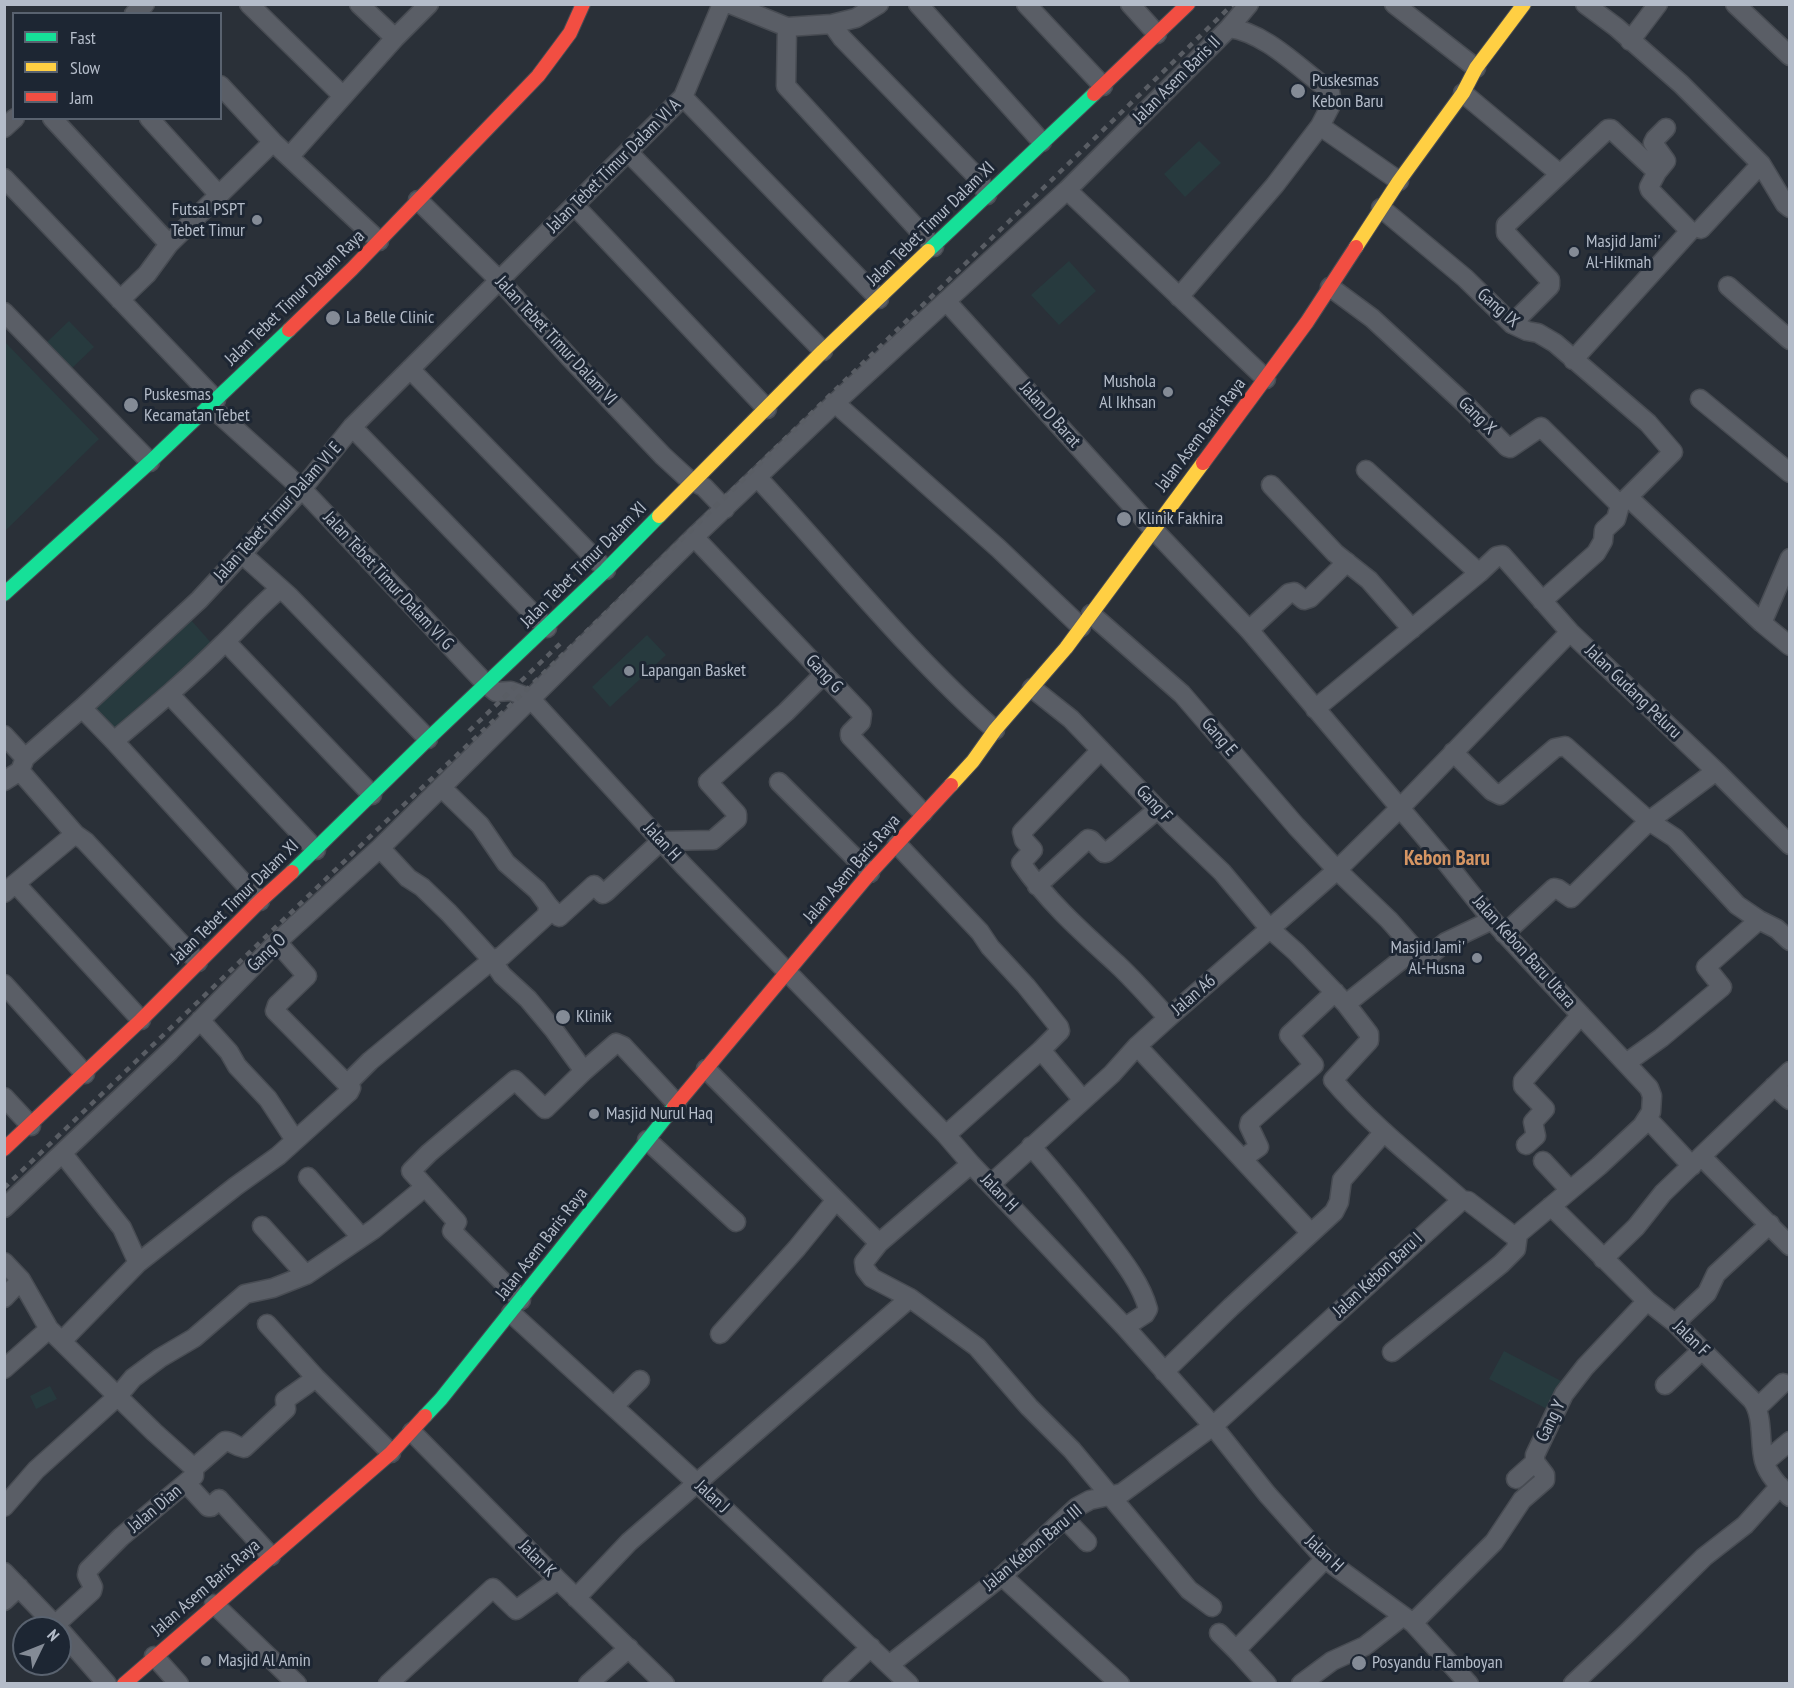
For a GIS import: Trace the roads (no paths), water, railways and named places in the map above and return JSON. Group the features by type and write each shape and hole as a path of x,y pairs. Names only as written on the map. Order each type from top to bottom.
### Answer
{"street":[{"path":"249,4 342,95"},
{"path":"359,4 395,38"},
{"path":"289,157 342,95 429,4"},
{"name":"Jalan Tebet Timur Dalam Raya","path":"4,594 150,462 352,269 538,76 570,33 583,4"},
{"name":"Jalan Tebet Timur Dalam VI A","path":"500,281 683,97 722,4"},
{"path":"730,4 787,27 832,24 856,18 879,4"},
{"path":"918,4 1042,142"},
{"path":"1026,4 1103,86"},
{"path":"1130,4 1157,34"},
{"name":"Jalan Tebet Timur Dalam XI","path":"4,1149 141,1020 428,739 547,628 823,351 1188,4"},
{"path":"1229,28 1249,4"},
{"path":"1394,4 1476,68"},
{"name":"Jalan Asem Baris Raya","path":"124,1683 391,1453 412,1432 516,1307 706,1069 870,873 973,761 995,730 1066,648 1266,379 1330,287 1399,181 1463,93 1476,68 1524,4"},
{"path":"1585,4 1681,84 1761,164 1785,204 1790,208"},
{"path":"1630,41 1658,4"},
{"path":"1735,4 1790,56"},
{"path":"832,24 842,38 979,179 987,195"},
{"path":"787,27 786,86 934,247"},
{"name":"Jalan Asem Baris II","path":"757,477 1067,190 1229,28 1246,31 1264,41 1330,92 1332,103 1320,126 1275,185 1179,297"},
{"path":"222,87 273,142 379,241"},
{"path":"1463,93 1560,174"},
{"path":"683,97 879,299"},
{"path":"54,120 169,244"},
{"path":"151,120 219,195"},
{"path":"1320,126 1399,181"},
{"path":"1573,360 1690,231 1649,187 1666,161 1653,143 1666,128"},
{"path":"1512,324 1551,283 1506,233 1505,228 1560,174 1611,129 1657,172"},
{"path":"120,300 147,274 169,244 273,142"},
{"path":"629,153 823,351"},
{"path":"1701,229 1761,164"},
{"name":"Jalan Tebet Timur Dalam VI G","path":"4,178 120,300 213,403 302,489 486,684"},
{"path":"1067,190 1266,379"},
{"name":"Jalan Tebet Timur Dalam VI","path":"418,200 500,281 663,456 687,478 695,480 704,487 725,508"},
{"path":"574,206 767,409"},
{"name":"Gang IX","path":"1382,208 1465,278 1512,324 1548,338 1648,423 1672,449 1673,454 1624,501"},
{"name":"Jalan Tebet Timur Dalam VI E","path":"4,782 49,736 199,600 302,489 352,427 500,281"},
{"path":"1728,286 1790,340"},
{"name":"Gang X","path":"1330,287 1372,318 1464,403 1507,447 1510,448 1519,443 1541,427 1624,501"},
{"name":"Jalan D Barat","path":"946,301 1153,529"},
{"path":"4,312 150,462"},
{"path":"410,369 606,570"},
{"path":"1700,399 1790,473"},
{"name":"Gang E","path":"835,403 856,419 998,548 1182,694 1289,818 1415,949"},
{"path":"352,427 547,628"},
{"path":"1315,709 1479,573 1366,470"},
{"path":"757,477 896,632 960,699 995,730"},
{"name":"Gang O","path":"4,1208 63,1154 277,942 380,848 757,477"},
{"path":"1271,485 1335,553 1369,580 1412,629"},
{"path":"1542,601 1596,553 1603,541 1604,530 1616,519 1624,501 1790,646"},
{"name":"Jalan Kebon Baru Utara","path":"1153,529 1249,630 1498,927 1649,1088 1652,1103 1651,1112 1647,1118"},
{"name":"Gang G","path":"694,537 862,714 861,722 850,733 850,736 923,813"},
{"path":"242,554 280,589 428,739"},
{"name":"Jalan Gudang Peluru","path":"1479,573 1497,556 1504,555 1570,632 1790,845"},
{"path":"1762,623 1790,558"},
{"path":"1249,630 1289,593 1294,592 1305,600 1310,598 1347,562"},
{"path":"114,741 170,695 280,589"},
{"name":"Jalan A6","path":"991,1184 1112,1074 1137,1046 1337,870 1570,632"},
{"path":"226,642 372,795"},
{"path":"441,788 480,825 506,863 537,890 559,917 593,886 595,885 604,893 661,841 713,840 737,819 737,814 708,782 786,712 824,674"},
{"path":"486,684 496,692 511,691 530,698"},
{"name":"Gang F","path":"1032,688 1071,719 1222,872 1269,928 1341,998 1369,1034 1369,1041 1333,1080 1347,1097 1384,1132"},
{"path":"170,695 316,850"},
{"name":"Jalan H","path":"530,698 661,841 946,1135 970,1164 1125,1327 1213,1426 1267,1494 1325,1559 1408,1620 1468,1683"},
{"path":"82,708 260,901"},
{"path":"4,735 75,834 85,841 198,962"},
{"path":"1453,752 1492,791 1500,795 1555,748 1565,746 1649,821 1675,838 1737,905 1777,929 1790,941"},
{"path":"1101,750 1022,831 1024,840 1033,850 1021,863 1037,886 1080,932 1141,987 1168,1018"},
{"path":"1242,1159 1259,1147 1249,1125 1250,1122 1314,1065 1289,1035 1415,949 1420,955 1427,957 1446,942 1498,927 1554,888 1558,888 1571,898 1649,821 1716,771"},
{"path":"779,782 870,873"},
{"path":"1037,886 1088,839 1106,853 1158,809"},
{"path":"75,834 10,889 141,1020"},
{"path":"897,844 980,932 990,947 1026,986 1060,1031 946,1135"},
{"path":"380,848 408,878 422,887 449,913 492,960 502,975 528,999 584,1071"},
{"path":"347,1084 370,1060 492,960 502,956 546,916 548,904"},
{"path":"1626,1063 1661,1038 1722,987 1706,968 1759,920"},
{"path":"4,1369 55,1335 138,1263 271,1161 349,1092 351,1088 275,1011 277,1005 307,976 277,942"},
{"path":"4,984 85,1074"},
{"path":"1526,1145 1536,1136 1533,1125 1545,1109 1523,1086 1523,1082 1581,1016"},
{"path":"200,1020 229,1052 237,1066 268,1099 295,1140"},
{"path":"4,1507 36,1470 118,1396 133,1378 160,1358 194,1338 245,1294 306,1275 389,1218 425,1187 411,1171 515,1080 545,1109 609,1048 619,1044 677,1104"},
{"path":"1137,1046 1311,1233"},
{"path":"1041,1050 1083,1100"},
{"path":"706,1069 879,1243"},
{"path":"1603,1259 1636,1227 1660,1196 1790,1071"},
{"path":"1774,1086 1790,1100"},
{"path":"4,1097 31,1126"},
{"path":"1164,1372 1337,1207 1342,1180 1346,1173 1384,1132 1462,1200 1468,1201 1511,1234 1518,1234 1642,1126 1647,1118 1770,1224 1790,1246"},
{"path":"648,1140 736,1222"},
{"path":"1031,1146 1076,1197 1114,1249 1141,1293 1148,1309 1145,1314 1125,1327"},
{"path":"63,1154 122,1228 138,1263"},
{"path":"1543,1161 1570,1190"},
{"path":"970,1164 879,1243 864,1262 865,1269 872,1278 910,1298 977,1347 1112,1496 1138,1532 1189,1590 1212,1607"},
{"path":"308,1177 361,1237"},
{"name":"Jalan J","path":"425,1187 457,1222 452,1231 516,1307 614,1406 909,1683"},
{"path":"720,1334 797,1248 836,1200"},
{"name":"Jalan Kebon Baru I","path":"1213,1426 1462,1200"},
{"name":"Jalan F","path":"1551,1206 1647,1301 1675,1323 1740,1386 1757,1408 1765,1462 1785,1491"},
{"path":"1675,1323 1707,1293 1716,1274 1770,1224"},
{"path":"262,1226 306,1275"},
{"path":"1392,1352 1501,1264 1516,1249 1518,1234"},
{"path":"4,1262 21,1280 55,1335 154,1432 190,1475 225,1441 229,1441 235,1447 244,1448 286,1409 285,1400 316,1378"},
{"path":"4,1298 21,1280"},
{"path":"576,1598 629,1542 910,1298"},
{"name":"Gang Y","path":"1408,1620 1494,1542 1522,1500 1545,1480 1545,1476 1534,1462 1535,1455 1564,1394 1585,1367 1647,1301"},
{"path":"267,1324 316,1378 391,1453"},
{"path":"1665,1385 1702,1350"},
{"path":"614,1406 640,1380"},
{"path":"1757,1408 1783,1383"},
{"name":"Jalan Kebon Baru III","path":"889,1665 1002,1576 1077,1507 1090,1500 1122,1493 1213,1426"},
{"name":"Jalan K","path":"412,1432 576,1598 666,1683"},
{"path":"1765,1462 1790,1441"},
{"path":"1516,1479 1534,1462"},
{"name":"Jalan Dian","path":"68,1616 92,1591 93,1587 87,1575 88,1570 190,1475 208,1507 219,1499 271,1556"},
{"path":"1573,1683 1704,1557 1785,1491"},
{"path":"1065,1519 1087,1542"},
{"path":"1236,1650 1325,1559"},
{"path":"4,1572 47,1616"},
{"path":"1002,1576 1120,1683"},
{"path":"388,1683 494,1587 512,1609 516,1610 558,1580"},
{"path":"4,1601 19,1587"},
{"path":"214,1604 297,1683"},
{"path":"1301,1683 1332,1661 1365,1646 1408,1620"},
{"path":"1219,1633 1267,1683"},
{"path":"72,1643 107,1683"},
{"path":"832,1683 871,1647"},
{"path":"588,1683 629,1648"},
{"path":"154,1656 179,1683"}],"railway":[{"path":"4,1188 522,694 1233,4"},
{"path":"469,731 564,640"}],"place":[{"name":"Puskesmas Kebon Baru","path":"1298,91"},
{"name":"Futsal PSPT Tebet Timur","path":"257,220"},
{"name":"Masjid Jami' Al-Hikmah","path":"1574,252"},
{"name":"La Belle Clinic","path":"333,318"},
{"name":"Mushola Al Ikhsan","path":"1168,392"},
{"name":"Puskesmas Kecamatan Tebet","path":"131,405"},
{"name":"Klinik Fakhira","path":"1124,519"},
{"name":"Lapangan Basket","path":"629,671"},
{"name":"Masjid Jami' Al-Husna","path":"1477,958"},
{"name":"Klinik","path":"563,1017"},
{"name":"Masjid Nurul Haq","path":"594,1114"},
{"name":"Masjid Al Amin","path":"206,1661"},
{"name":"Posyandu Flamboyan","path":"1359,1663"}],"district":[{"name":"Kebon Baru","path":"1447,859"}]}
